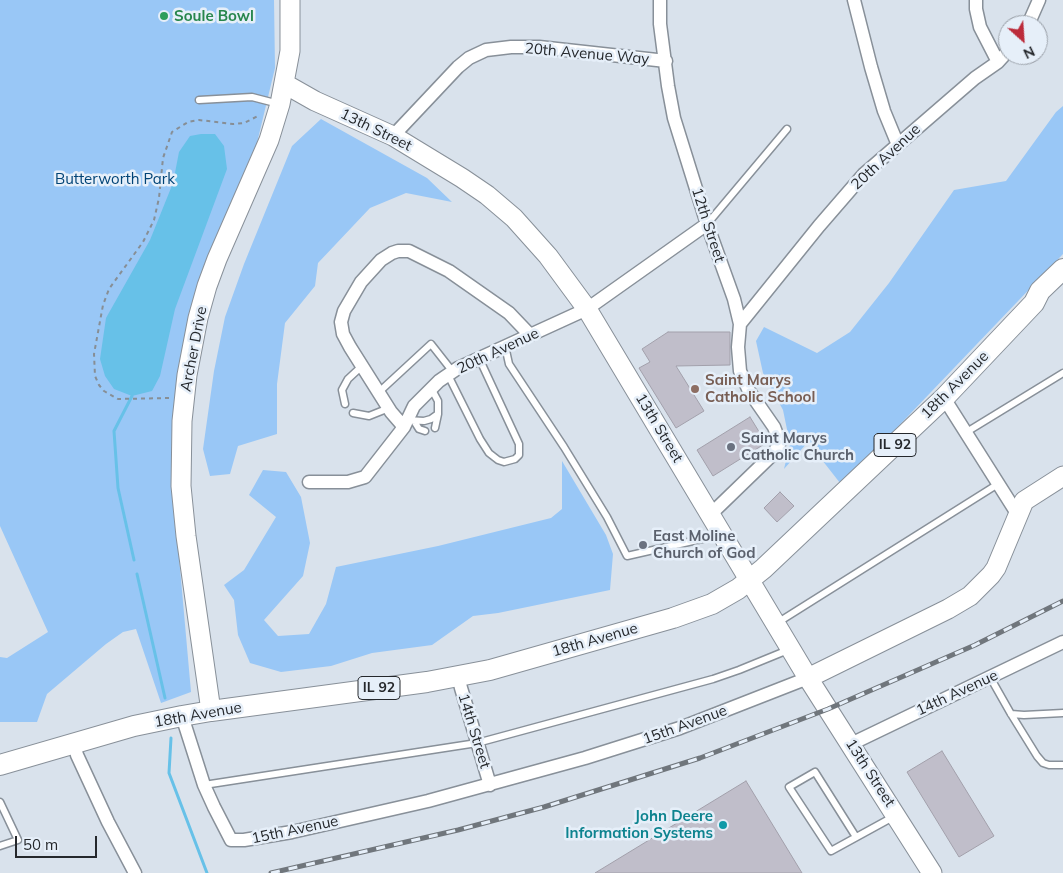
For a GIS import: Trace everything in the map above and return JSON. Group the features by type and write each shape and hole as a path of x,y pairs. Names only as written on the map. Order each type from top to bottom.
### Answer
{"main road":[{"name":"18th Avenue","path":"0,765 134,726 182,716 427,682 490,670 695,611 724,597 763,569 944,398 1034,303 1040,291 1063,269"},
{"name":"IL 92","path":"1034,303 1063,285"}],"street":[{"name":"Archer Drive","path":"211,711 186,536 181,486 181,452 187,375 207,286 269,140 275,103 285,84 290,51 290,0"},
{"name":"12th Street","path":"660,0 660,24 674,118 707,224 734,299 740,324 738,347 740,371 750,391 774,427 779,440 779,445 772,455 711,514"},
{"path":"854,0 871,68 891,132 898,145"},
{"path":"976,0 980,27 998,62"},
{"path":"1032,15 1039,0"},
{"name":"20th Avenue Way","path":"393,136 458,67 469,58 486,50 511,47 539,47 666,61"},
{"name":"20th Avenue","path":"740,324 864,174 975,78 998,62"},
{"name":"13th Street","path":"285,84 315,101 393,136 462,178 487,195 514,218 548,256 588,309 749,580 792,648 808,678 897,815 932,873"},
{"name":"20th Avenue","path":"309,482 348,482 365,477 408,422 414,406 431,388 450,374 479,358 588,309 707,224"},
{"path":"408,422 389,408 343,334 340,322 344,311 370,271 381,260 398,251 408,251 449,271 509,313 530,335"},
{"path":"944,398 1018,515"},
{"name":"15th Avenue","path":"204,785 231,840 244,840 292,832 428,801 625,747 680,728 808,678 948,609 970,596 996,568 1024,501 1063,476"},
{"name":"14th Avenue","path":"850,744 1063,642"},
{"name":"14th Street","path":"458,676 490,785"},
{"path":"182,716 204,785"},
{"path":"74,744 77,755 108,822 135,873"}],"lane":[{"path":"199,100 252,97 275,103"},
{"path":"707,224 787,128"},
{"path":"379,392 431,344 450,374 480,439 489,453 504,462 515,459 519,455 520,444 479,358"},
{"path":"505,346 509,364 564,447 607,517 628,556 706,538 720,531"},
{"path":"345,404 342,390 348,379 362,366"},
{"path":"965,433 1063,373"},
{"path":"431,388 438,401 435,428"},
{"path":"353,414 369,416 389,408"},
{"path":"408,422 431,419 438,414"},
{"path":"408,422 424,431"},
{"path":"776,623 998,484"},
{"path":"204,785 477,743 713,679 792,648"},
{"path":"990,677 1011,714 1043,763 1063,765"},
{"path":"1011,714 1063,713"},
{"path":"856,837 815,772 789,787 831,852 897,815"},
{"path":"0,802 18,840 0,846"}],"path":[{"path":"185,398 118,400 104,391 95,376 94,354 103,305 110,289 143,242 154,220 159,198 163,158 172,132 179,126 199,120 233,124 244,123 266,112 275,103"}],"green space":[{"name":"Butterworth Park","path":"0,0 274,0 275,68 256,147 215,240 199,288 179,367 172,430 171,467 191,692 161,703 136,629 123,632 106,644 47,694 37,722 0,722 0,657 7,658 48,632 0,526"},
{"path":"1063,106 1063,254 888,437 840,483 808,442 784,469 790,444 783,410 763,373 756,341 764,327 817,353 850,332 889,283 954,190 1006,181 1056,112"},
{"path":"321,119 427,178 452,202 406,193 370,208 318,263 315,286 285,323 277,384 277,434 238,446 230,474 210,476 203,449 214,371 225,317 244,264 292,146"},
{"path":"562,461 606,535 613,554 610,590 498,613 473,616 432,645 372,653 331,666 281,672 250,663 238,635 234,600 224,585 244,570 276,517 249,495 263,470 286,472 301,497 310,543 303,576 264,620 278,636 309,634 326,604 336,567 438,546 551,518 562,509"}],"shaded area":[{"path":"215,134 224,146 227,169 175,309 160,376 152,391 132,396 114,389 105,376 100,359 106,318 150,240 173,183 179,152 190,136"}],"building":[{"path":"668,332 730,332 730,365 676,366 704,411 676,428 639,368 650,362 642,349"},
{"name":"Saint Marys Catholic Church","path":"750,417 766,443 713,476 697,450"},
{"path":"780,492 794,506 777,522 764,508"},
{"path":"942,751 994,836 959,857 907,772"},
{"name":"John Deere Information Systems","path":"746,781 802,873 595,873"}],"waterway":[{"path":"132,396 114,431 118,488 134,560"},
{"path":"137,574 165,698"},
{"path":"171,738 169,773 207,873"}],"railway":[{"path":"271,873 458,830 544,807 700,758 828,709 975,645 1063,601"}],"place":[{"name":"Soule Bowl","path":"164,16"},
{"name":"Saint Marys Catholic School","path":"695,389"},
{"name":"Saint Marys Catholic Church","path":"731,447"},
{"name":"East Moline Church of God","path":"643,545"},
{"name":"John Deere Information Systems","path":"723,825"}]}
